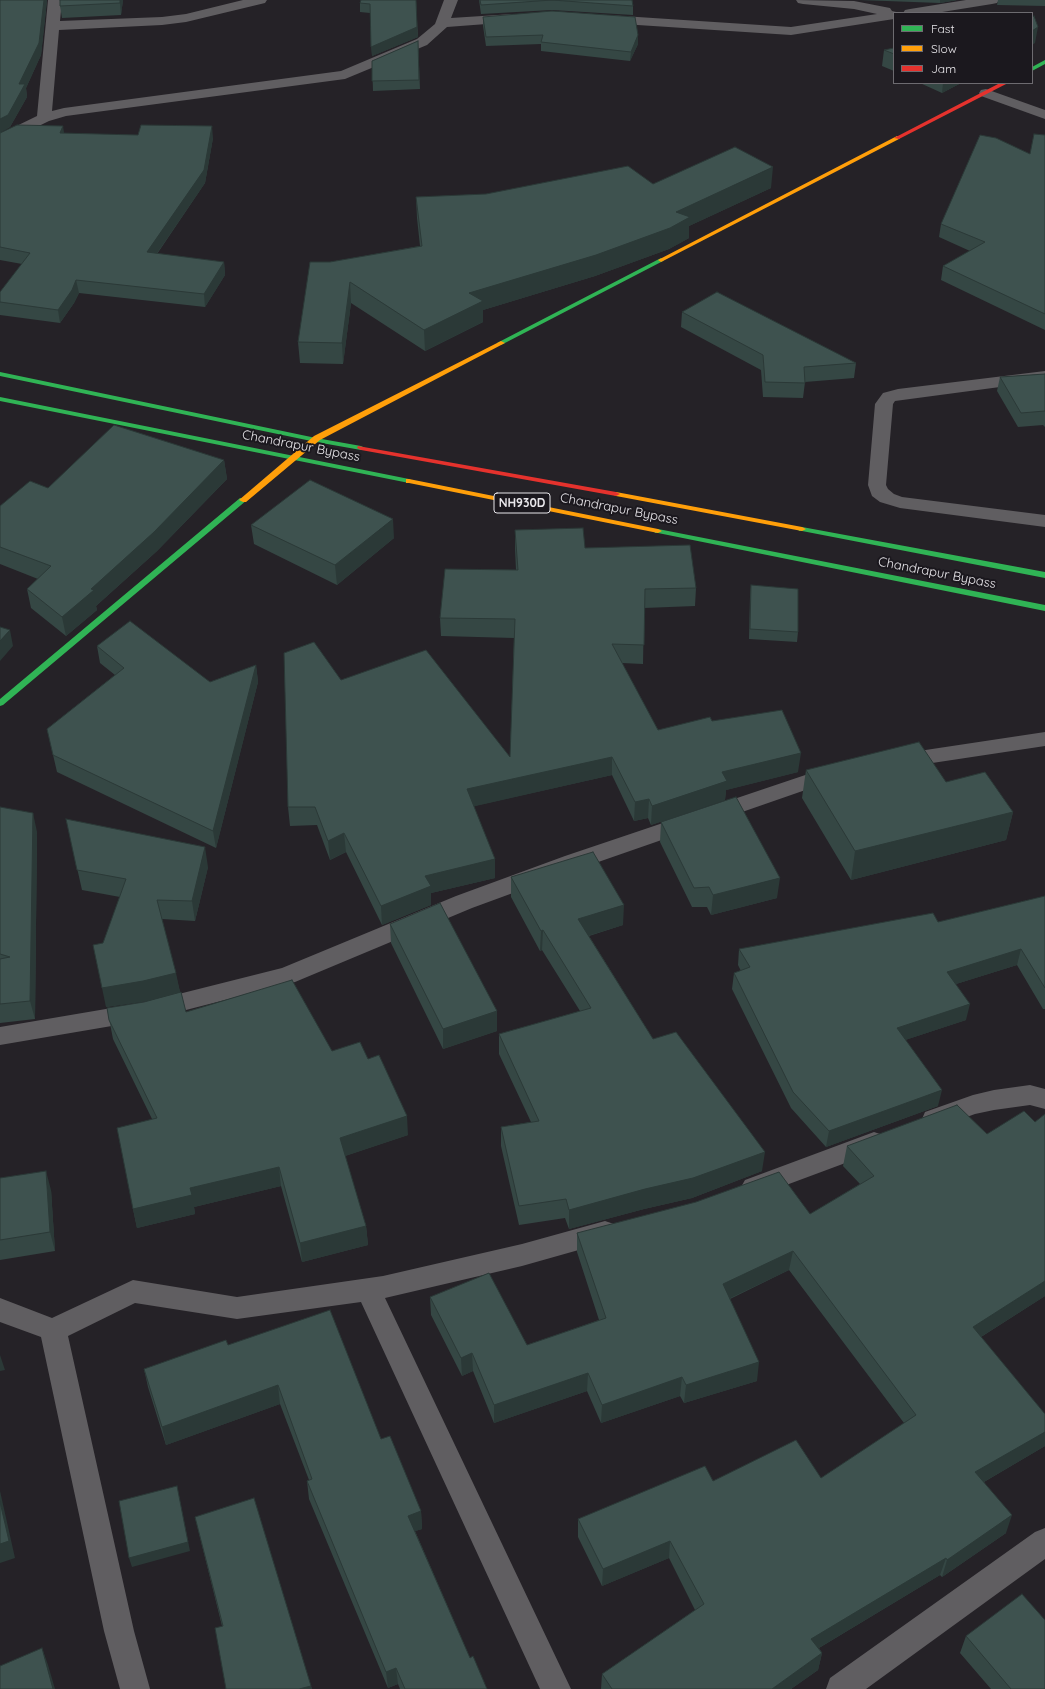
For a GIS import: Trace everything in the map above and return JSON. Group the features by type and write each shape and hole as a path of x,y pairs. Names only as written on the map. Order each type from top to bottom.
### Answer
{"main road":[{"path":"1033,68 1045,62"},
{"path":"0,703 317,438 1003,84"},
{"name":"Chandrapur Bypass","path":"0,374 316,440 419,457 1045,575"},
{"name":"Chandrapur Bypass","path":"0,399 1045,608"}],"street":[{"path":"44,118 55,0"},
{"path":"53,26 162,21 186,18 260,0"},
{"path":"0,140 44,118 64,112 321,80 344,75 416,46 441,26 451,0"},
{"path":"803,0 893,12"},
{"path":"916,12 992,0"},
{"path":"592,18 790,31 893,16"},
{"path":"442,23 528,17"},
{"path":"986,93 1045,115"},
{"path":"1045,376 898,394 889,397 884,404 877,486 879,492 887,498 900,502 1045,520"},
{"path":"877,764 1045,740"},
{"path":"0,1036 147,1011 287,976 486,894 580,859 854,767"},
{"path":"731,1196 973,1105 1030,1095 1045,1098"},
{"path":"0,1310 53,1330 133,1291 237,1308 383,1287 522,1255 629,1225"},
{"path":"368,1289 556,1689"},
{"path":"53,1330 119,1632 135,1689"},
{"path":"841,1689 1045,1542"}],"building":[{"path":"0,0 44,0 39,43 19,84 25,84 8,115 0,119"},
{"path":"60,0 120,0 120,3 60,6"},
{"path":"361,0 416,0 417,27 371,47 370,4 360,3"},
{"path":"480,0 552,0 481,5"},
{"path":"552,0 632,0 633,6"},
{"path":"552,11 635,17 638,35 631,52 541,42 543,35 486,37 483,17"},
{"path":"1033,16 1038,27 1033,30"},
{"path":"418,41 419,80 372,81 372,61"},
{"path":"893,48 893,54 884,50"},
{"path":"17,125 63,126 60,133 138,135 141,125 212,126 204,170 147,252 224,262 204,294 76,280 72,290 58,310 0,302 0,292 30,253 0,247 0,133"},
{"path":"1034,134 1045,135 1045,314 943,266 985,242 941,224 980,135 996,138 1030,154"},
{"path":"735,147 773,167 676,212 690,217 670,228 596,255 469,293 483,301 424,330 350,282 342,343 298,342 310,262 330,262 422,246 416,197 486,194 628,166 653,184"},
{"path":"717,292 856,363 804,367 805,383 765,382 763,355 682,312"},
{"path":"1045,374 1045,411 1021,413 1000,377"},
{"path":"114,425 224,460 154,532 91,589 94,590 62,617 27,589 51,566 0,547 0,506 30,481 48,488"},
{"path":"310,480 393,519 335,565 251,525"},
{"path":"583,528 585,548 690,545 696,588 645,589 644,645 612,644 658,730 710,717 712,721 782,710 801,753 722,772 727,781 652,806 649,799 635,802 612,757 467,789 495,859 425,876 431,886 381,906 344,833 328,841 315,807 288,807 284,653 314,642 341,680 426,650 510,757 515,619 440,618 445,569 518,570 515,530"},
{"path":"751,585 798,589 798,632 750,629"},
{"path":"130,621 210,682 256,665 213,831 53,755 47,729 124,668 97,646"},
{"path":"0,627 10,630 0,641"},
{"path":"919,742 946,782 985,772 1013,812 855,851 806,770"},
{"path":"736,797 780,878 713,895 709,887 694,888 661,822"},
{"path":"0,807 33,813 30,1001 0,1004 0,959 10,957 0,954"},
{"path":"66,819 205,847 192,901 157,900 176,973 143,981 102,988 93,945 103,943 126,879 77,870"},
{"path":"593,852 624,905 578,919 653,1039 676,1032 765,1152 693,1178 645,1189 569,1210 566,1199 519,1206 501,1127 539,1121 499,1034 591,1008 543,930 541,931 511,877"},
{"path":"1045,896 1045,988 1021,949 947,972 970,1004 897,1028 942,1090 829,1131 793,1092 734,973 750,967 739,949 933,913 938,922"},
{"path":"440,903 497,1011 443,1029 390,924"},
{"path":"292,980 332,1051 360,1042 368,1059 379,1055 407,1116 340,1138 366,1226 300,1243 279,1167 190,1188 192,1195 133,1209 117,1128 157,1118 109,1020 107,1008 144,1002 181,992 186,1012"},
{"path":"957,1105 987,1134 1024,1111 1035,1122 1045,1114 1045,1281 973,1327 1045,1414 1045,1432 975,1472 1012,1515 947,1560 946,1558 811,1639 822,1653 772,1689 612,1689 602,1674 704,1604 670,1541 603,1569 578,1519 705,1466 713,1481 796,1440 821,1478 916,1415 793,1251 723,1284 759,1362 686,1385 682,1377 602,1405 588,1373 494,1405 472,1353 461,1358 430,1297 489,1273 527,1345 606,1318 577,1233 696,1202 779,1172 810,1214 874,1176 847,1146"},
{"path":"46,1171 50,1232 0,1240 0,1178"},
{"path":"330,1310 381,1439 390,1436 421,1511 408,1516 470,1658 473,1656 487,1689 405,1689 396,1668 386,1672 307,1481 312,1479 278,1385 162,1427 144,1369 226,1340 228,1345"},
{"path":"177,1486 188,1542 129,1558 119,1501"},
{"path":"254,1498 311,1686 299,1689 226,1689 215,1628 223,1626 195,1517"},
{"path":"0,1502 9,1541 0,1544"},
{"path":"1022,1594 1045,1620 1045,1689 1011,1689 966,1636"},
{"path":"42,1648 53,1689 0,1689 0,1666"}],"traffic: fast":[{"path":"1033,68 1045,62"},
{"path":"501,343 661,260"},
{"path":"0,374 361,448"},
{"path":"0,399 409,481"},
{"path":"0,703 243,500"},
{"path":"802,529 1045,575"},
{"path":"658,531 1045,608"}],"traffic: slow":[{"path":"661,260 897,138"},
{"path":"243,500 317,438 501,343"},
{"path":"409,481 658,531"},
{"path":"616,494 802,529"}],"traffic: jam":[{"path":"897,138 1003,84"},
{"path":"361,448 616,494"}]}
